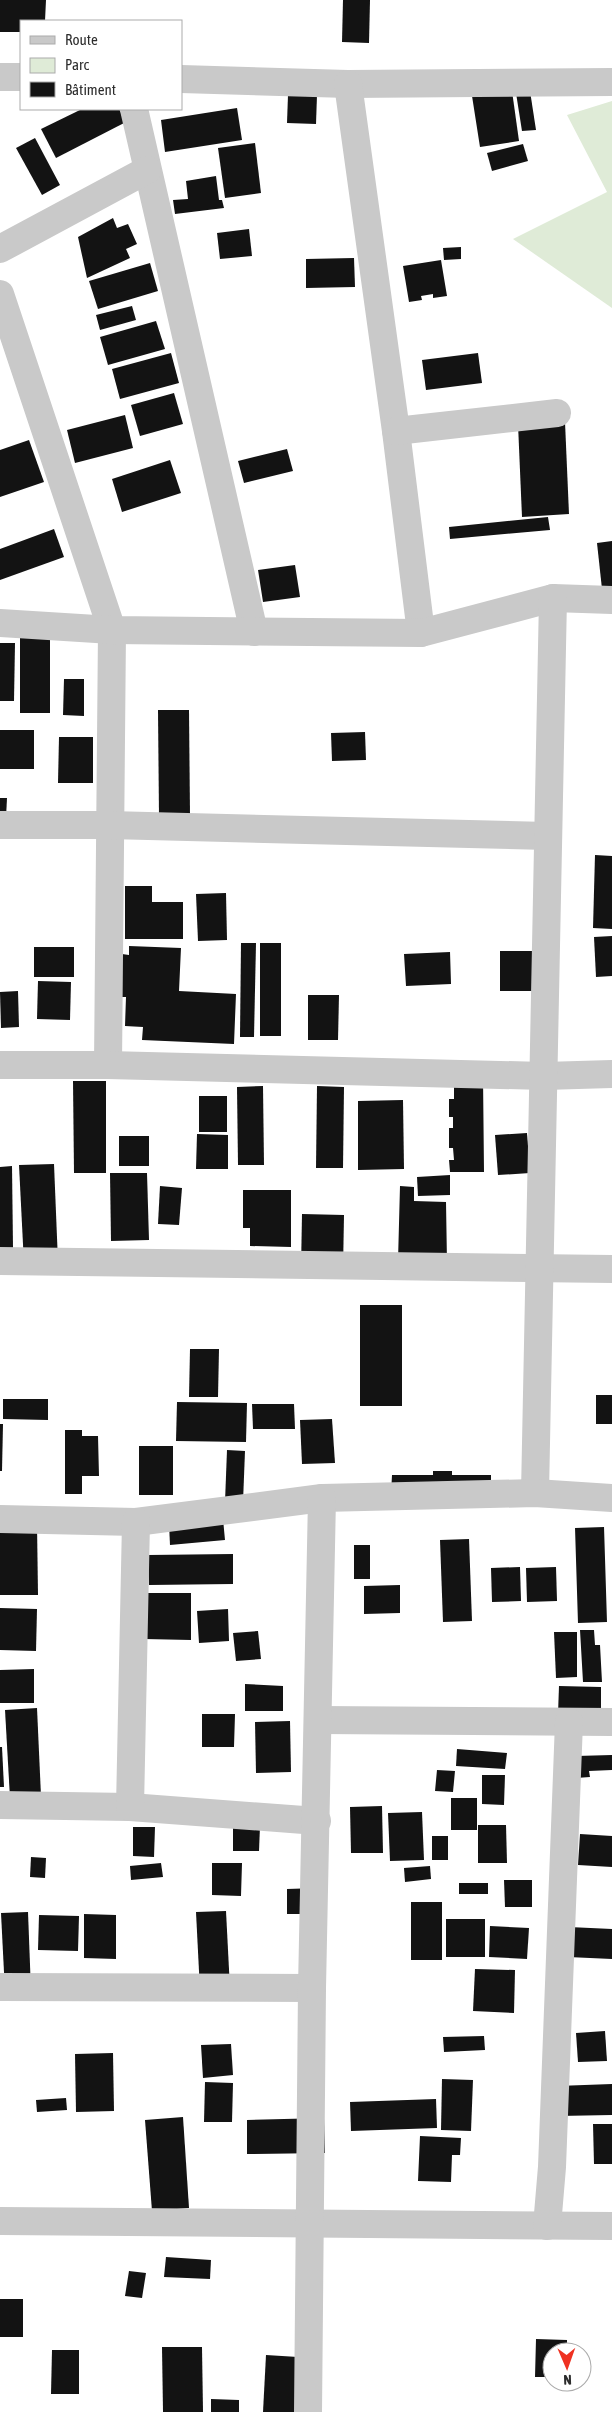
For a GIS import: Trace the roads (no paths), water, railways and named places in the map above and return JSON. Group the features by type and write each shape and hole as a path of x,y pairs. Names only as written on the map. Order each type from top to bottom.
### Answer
{"street":[{"path":"0,77 20,77"},
{"path":"182,79 348,84 612,82"},
{"path":"348,84 396,431 421,633"},
{"path":"134,110 254,632"},
{"path":"0,249 147,170"},
{"path":"0,294 112,630 108,825 108,1065"},
{"path":"396,431 557,413"},
{"path":"0,623 112,630 421,633 553,598 612,600"},
{"path":"536,1493 553,598"},
{"path":"0,825 108,825 548,836"},
{"path":"0,1065 108,1065 544,1076 612,1074"},
{"path":"0,1262 612,1269"},
{"path":"0,1519 136,1522 322,1498 536,1493 612,1498"},
{"path":"308,2412 312,1988 317,1821 322,1498"},
{"path":"130,1808 136,1522"},
{"path":"318,1720 612,1722"},
{"path":"547,2226 552,2167 569,1722"},
{"path":"0,1805 130,1808 317,1821"},
{"path":"0,1987 312,1988"},
{"path":"0,2221 612,2226"}]}
